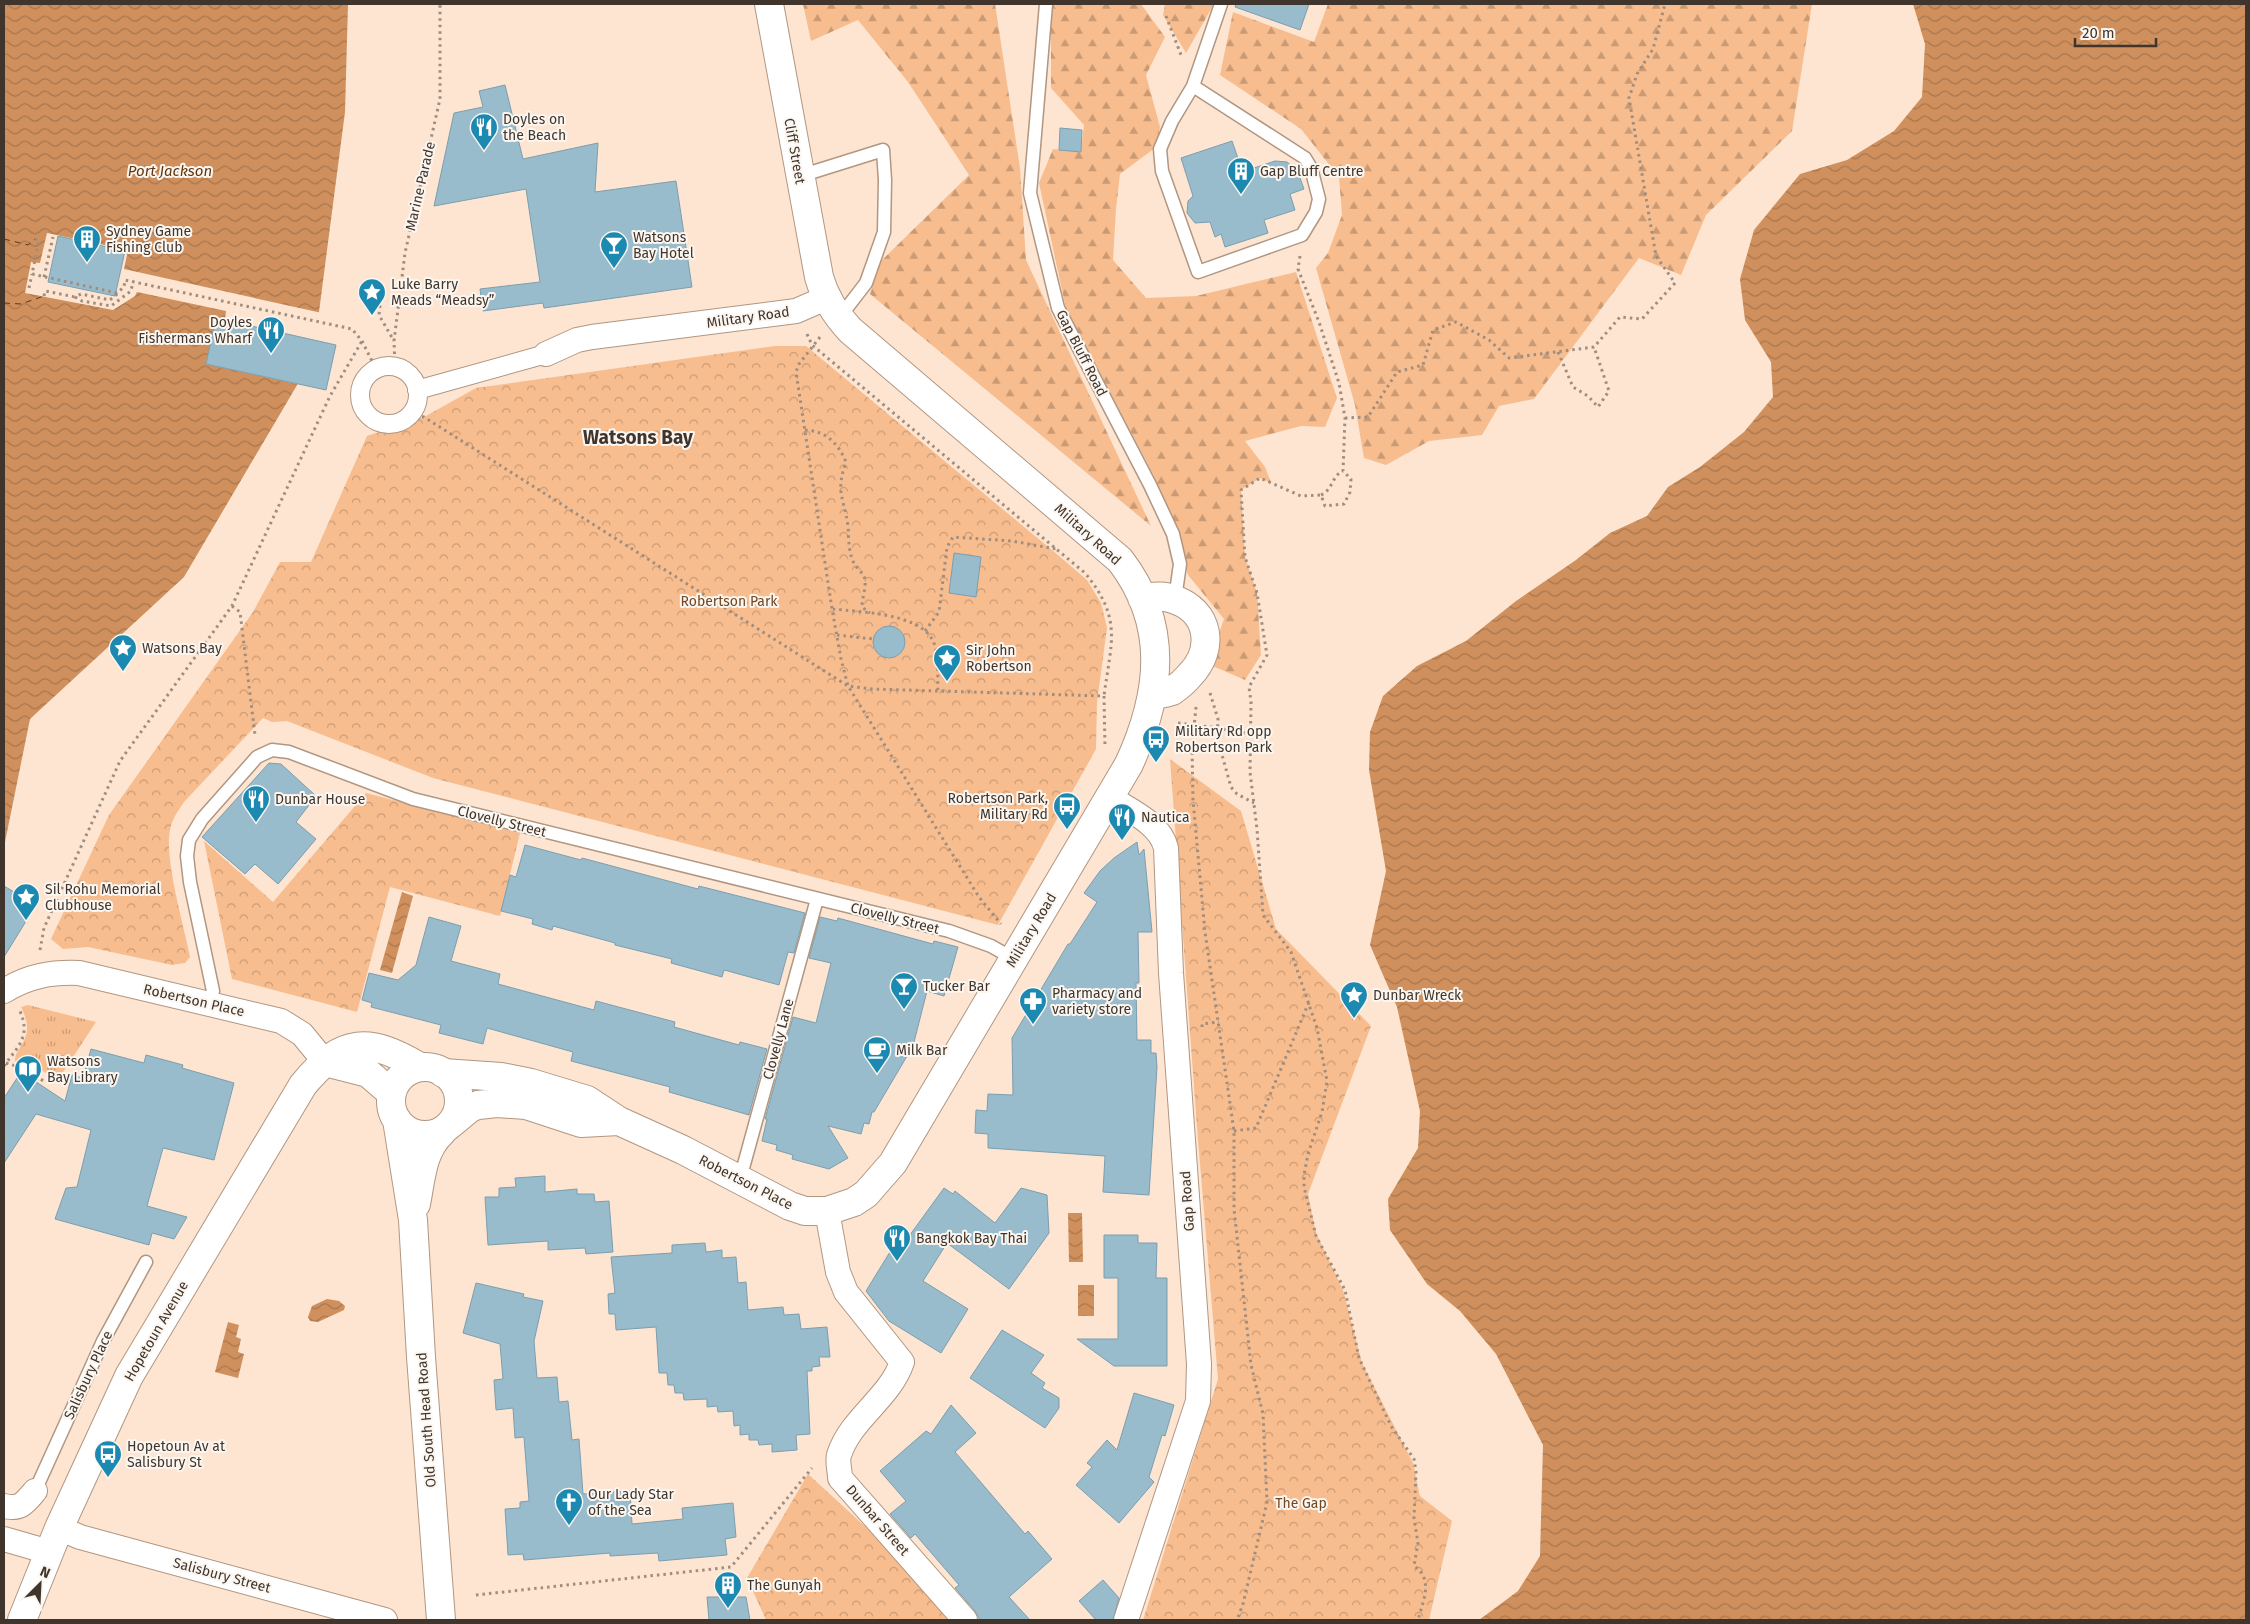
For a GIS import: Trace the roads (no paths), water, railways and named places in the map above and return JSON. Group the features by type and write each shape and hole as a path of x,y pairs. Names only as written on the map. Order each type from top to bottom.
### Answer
{"street":[{"name":"Cliff Street","path":"769,4 819,276 832,308"},
{"name":"Military Road","path":"417,390 546,354 577,340 592,337 832,308 850,330 1106,547 1132,577 1142,598 1154,642 1156,674 1153,695 1139,742 1130,764 898,1154 881,1178 866,1194 854,1202 827,1211"},
{"path":"395,367 411,377 417,390 416,404 409,416 400,422 384,424 376,422 364,411 361,404 360,388 367,376 376,369 395,367"},
{"path":"1142,598 1161,596 1183,603 1198,616 1205,631 1206,650 1199,664 1172,691 1153,695"},
{"name":"Gap Road","path":"1110,797 1154,827 1161,834 1166,848 1171,972 1198,1364 1198,1401 1126,1620"},
{"name":"Robertson Place","path":"6,990 21,980 41,976 79,973 281,1021 302,1034 325,1062"},
{"name":"Hopetoun Avenue","path":"22,1620 49,1552 112,1412 150,1340 290,1106 312,1075 325,1062 349,1047 362,1045 380,1047 432,1070"},
{"path":"325,1062 368,1073 390,1092"},
{"path":"413,1068 432,1070 450,1078 459,1094 459,1107 447,1127 433,1135 417,1134 404,1127 398,1120 391,1107 390,1092 402,1074 413,1068"},
{"name":"Robertson Place","path":"432,1070 501,1077 531,1083 587,1100 619,1121 683,1150 798,1208 805,1211 827,1211"},
{"name":"Robertson Place","path":"447,1127 470,1108 497,1103 526,1105 581,1123 619,1121"},
{"name":"Old South Head Road","path":"398,1120 413,1220 421,1357 442,1620"},
{"name":"Old South Head Road","path":"413,1220 428,1149 433,1140 447,1127"},
{"name":"Dunbar Street","path":"827,1211 838,1272 846,1292 902,1362 898,1376 853,1428 839,1456 840,1478 965,1620"},
{"path":"4,1506 12,1508 22,1506 35,1491"},
{"name":"Salisbury Street","path":"60,1528 80,1536 385,1620"},
{"path":"4,1539 49,1552"}],"lane":[{"name":"Gap Bluff Road","path":"1046,4 1030,193 1058,308 1150,485 1172,534 1180,564 1175,599"},
{"path":"1193,86 1305,158 1311,168 1319,199 1316,212 1302,235 1198,272 1162,171 1160,158 1165,136 1193,86 1220,4"},
{"path":"800,176 883,150 885,180 884,232 866,283 832,308"},
{"name":"Clovelly Street","path":"210,1003 213,991 190,882 187,856 189,840 202,819 258,757 272,750 290,752 413,799 965,936 991,946 1014,959"},
{"name":"Clovelly Lane","path":"740,1179 817,898"},
{"name":"Salisbury Place","path":"35,1491 103,1341 146,1262"}],"water":[{"name":"Port Jackson","path":"4,4 348,4 345,112 313,358 184,577 30,719 4,847"},
{"path":"1913,4 2246,4 2246,1620 1479,1620 1518,1591 1540,1556 1543,1445 1496,1354 1460,1311 1427,1284 1390,1230 1388,1199 1418,1148 1420,1111 1397,1007 1370,945 1386,871 1369,770 1370,732 1383,696 1417,666 1466,641 1516,601 1576,560 1610,533 1647,516 1668,487 1700,467 1744,432 1773,397 1771,362 1745,320 1740,279 1754,230 1800,174 1847,160 1894,131 1922,97 1925,44"},
{"path":"402,892 413,896 392,973 380,970"},
{"path":"1068,1213 1082,1213 1083,1262 1069,1262"},
{"path":"1078,1285 1094,1285 1094,1316 1078,1316"},
{"path":"327,1299 339,1301 345,1306 344,1310 318,1322 310,1321 308,1317 312,1306"},
{"path":"228,1322 239,1325 236,1337 241,1339 238,1352 244,1354 238,1378 215,1372"}],"place":[{"name":"Doyles on the Beach","path":"484,151"},
{"name":"Gap Bluff Centre","path":"1241,195"},
{"name":"Sydney Game Fishing Club","path":"87,263"},
{"name":"Watsons Bay Hotel","path":"614,269"},
{"name":"Luke Barry Meads “Meadsy”","path":"372,316"},
{"name":"Doyles Fishermans Wharf","path":"271,354"},
{"name":"Watsons Bay","path":"123,672"},
{"name":"Sir John Robertson","path":"947,682"},
{"name":"Military Rd opp Robertson Park","path":"1156,763"},
{"name":"Dunbar House","path":"256,823"},
{"name":"Robertson Park, Military Rd","path":"1067,830"},
{"name":"Nautica","path":"1122,841"},
{"name":"Sil Rohu Memorial Clubhouse","path":"26,921"},
{"name":"Tucker Bar","path":"904,1010"},
{"name":"Dunbar Wreck","path":"1354,1019"},
{"name":"Pharmacy and variety store","path":"1033,1025"},
{"name":"Milk Bar","path":"877,1074"},
{"name":"Watsons Bay Library","path":"28,1093"},
{"name":"Bangkok Bay Thai","path":"897,1262"},
{"name":"Hopetoun Av at Salisbury St","path":"108,1478"},
{"name":"Our Lady Star of the Sea","path":"569,1526"},
{"name":"The Gunyah","path":"728,1609"}],"district":[{"name":"Watsons Bay","path":"638,437"}],"park label":[{"name":"Robertson Park","path":"729,601"},
{"name":"The Gap","path":"1301,1503"}]}
